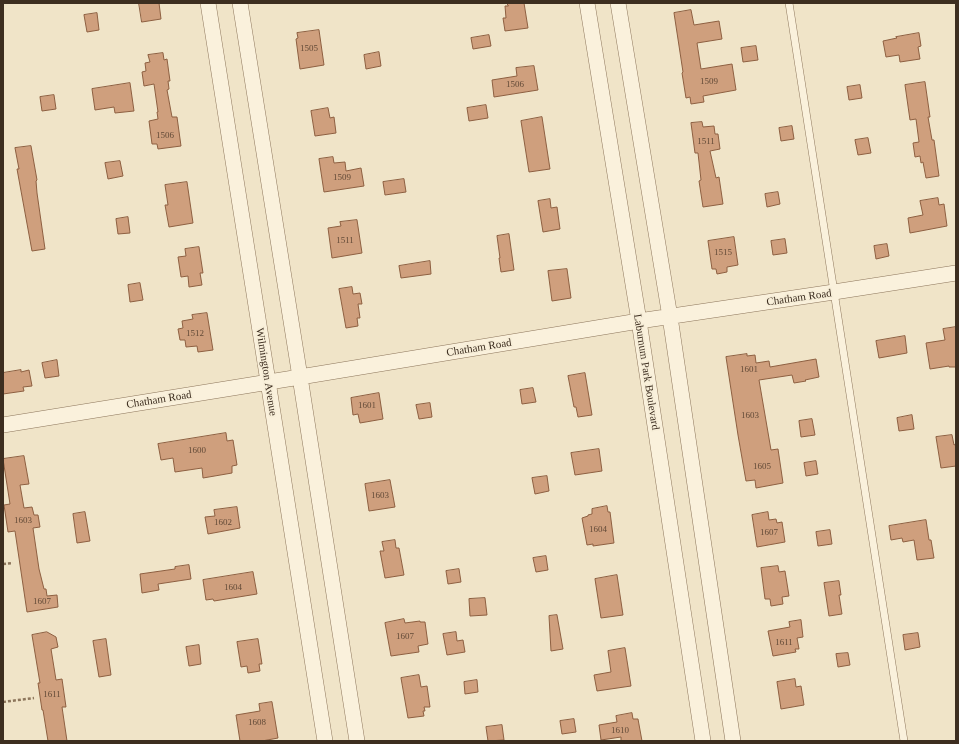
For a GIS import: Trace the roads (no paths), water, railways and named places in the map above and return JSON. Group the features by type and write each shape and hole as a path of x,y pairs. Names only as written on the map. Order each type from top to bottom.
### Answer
{"street":[{"name":"Wilmington Avenue","path":"208,3 325,741"},
{"path":"240,3 356,741"},
{"name":"Laburnum Park Boulevard","path":"586,3 639,321 703,741"},
{"path":"618,3 670,317 733,741"},
{"name":"Chatham Road","path":"3,425 639,321 956,273"}],"lane":[{"path":"789,3 904,741"}]}
